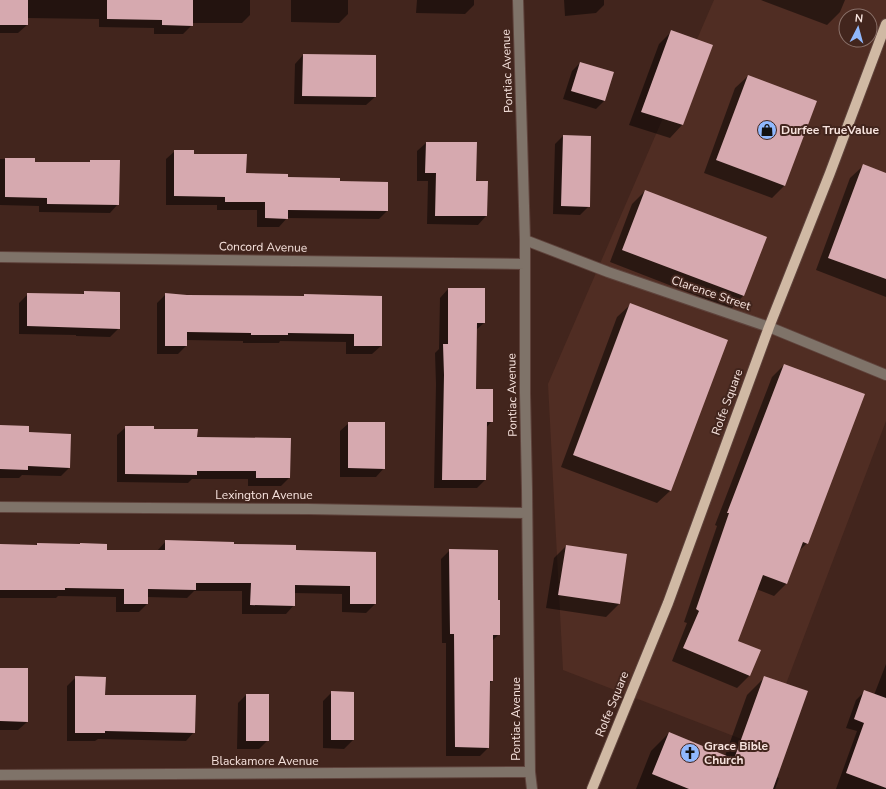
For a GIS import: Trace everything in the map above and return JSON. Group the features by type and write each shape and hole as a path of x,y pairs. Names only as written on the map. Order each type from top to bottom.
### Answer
{"main road":[{"name":"Rolfe Square","path":"592,789 668,603 769,327 830,174 886,24"}],"street":[{"name":"Pontiac Avenue","path":"518,0 525,240 524,393 530,772 532,789"},
{"name":"Clarence Street","path":"525,240 608,272 769,327 886,375"},
{"name":"Concord Avenue","path":"0,257 525,264"},
{"name":"Lexington Avenue","path":"0,507 308,509 527,513"},
{"name":"Blackamore Avenue","path":"0,775 530,772"}],"shaded area":[{"path":"714,0 886,0 886,421 762,747 563,670 548,384"}],"building":[{"path":"0,0 28,0 28,25 0,25"},
{"path":"107,0 193,0 193,26 162,25 162,20 107,19"},
{"path":"671,30 713,45 683,125 641,112"},
{"path":"303,54 376,55 376,97 302,96"},
{"path":"580,62 614,72 605,101 571,91"},
{"name":"Durfee TrueValue","path":"748,75 817,101 785,186 716,160"},
{"path":"563,135 591,136 590,207 561,206"},
{"path":"426,142 477,142 476,181 488,181 487,216 435,216 436,173 425,173"},
{"path":"174,150 194,150 194,154 247,154 246,173 288,174 288,177 340,178 340,181 388,182 388,211 288,210 288,219 265,218 265,202 225,202 225,197 174,196"},
{"path":"5,158 35,158 35,162 90,162 90,160 120,160 119,205 47,204 47,198 5,197"},
{"path":"863,164 886,173 886,279 828,258"},
{"path":"645,190 767,237 744,296 622,250"},
{"path":"448,288 485,288 485,323 477,323 476,389 493,389 493,422 487,422 486,480 442,480 444,375 443,344 448,344"},
{"path":"84,291 120,292 120,329 27,326 27,293 84,294"},
{"path":"165,293 187,295 304,296 304,294 382,296 382,346 354,346 354,334 288,333 288,335 251,335 251,333 187,332 187,346 165,346"},
{"path":"630,303 728,340 671,491 573,455"},
{"path":"784,364 865,394 808,544 803,542 787,584 763,575 738,641 761,650 750,676 683,648 699,611 696,609 729,513 727,513"},
{"path":"348,422 385,422 385,469 348,468"},
{"path":"0,425 29,426 29,432 71,434 70,468 28,466 28,470 0,469"},
{"path":"125,426 154,426 154,429 198,429 197,437 291,438 290,478 256,478 256,471 197,471 197,475 125,474"},
{"path":"165,540 234,542 234,544 296,545 296,550 376,552 376,604 350,604 350,586 295,585 295,606 250,605 251,583 196,583 196,590 148,589 148,604 124,604 124,589 65,588 65,590 0,590 0,544 37,545 37,543 80,543 107,544 107,550 165,550"},
{"path":"566,545 627,554 620,604 558,595"},
{"path":"449,549 498,550 500,635 493,635 493,681 490,681 489,748 455,747 454,634 450,634"},
{"path":"0,668 28,668 28,722 0,721"},
{"path":"75,676 106,677 105,695 196,695 195,733 105,731 105,733 75,733"},
{"path":"764,676 808,691 773,789 689,789 652,774 669,732 734,759"},
{"path":"864,690 886,698 886,788 846,773 864,723 854,719"},
{"path":"331,691 354,692 354,740 331,740"},
{"path":"246,694 269,694 269,741 246,741"}],"place":[{"name":"Durfee TrueValue","path":"767,130"},
{"name":"Grace Bible Church","path":"690,753"}]}
